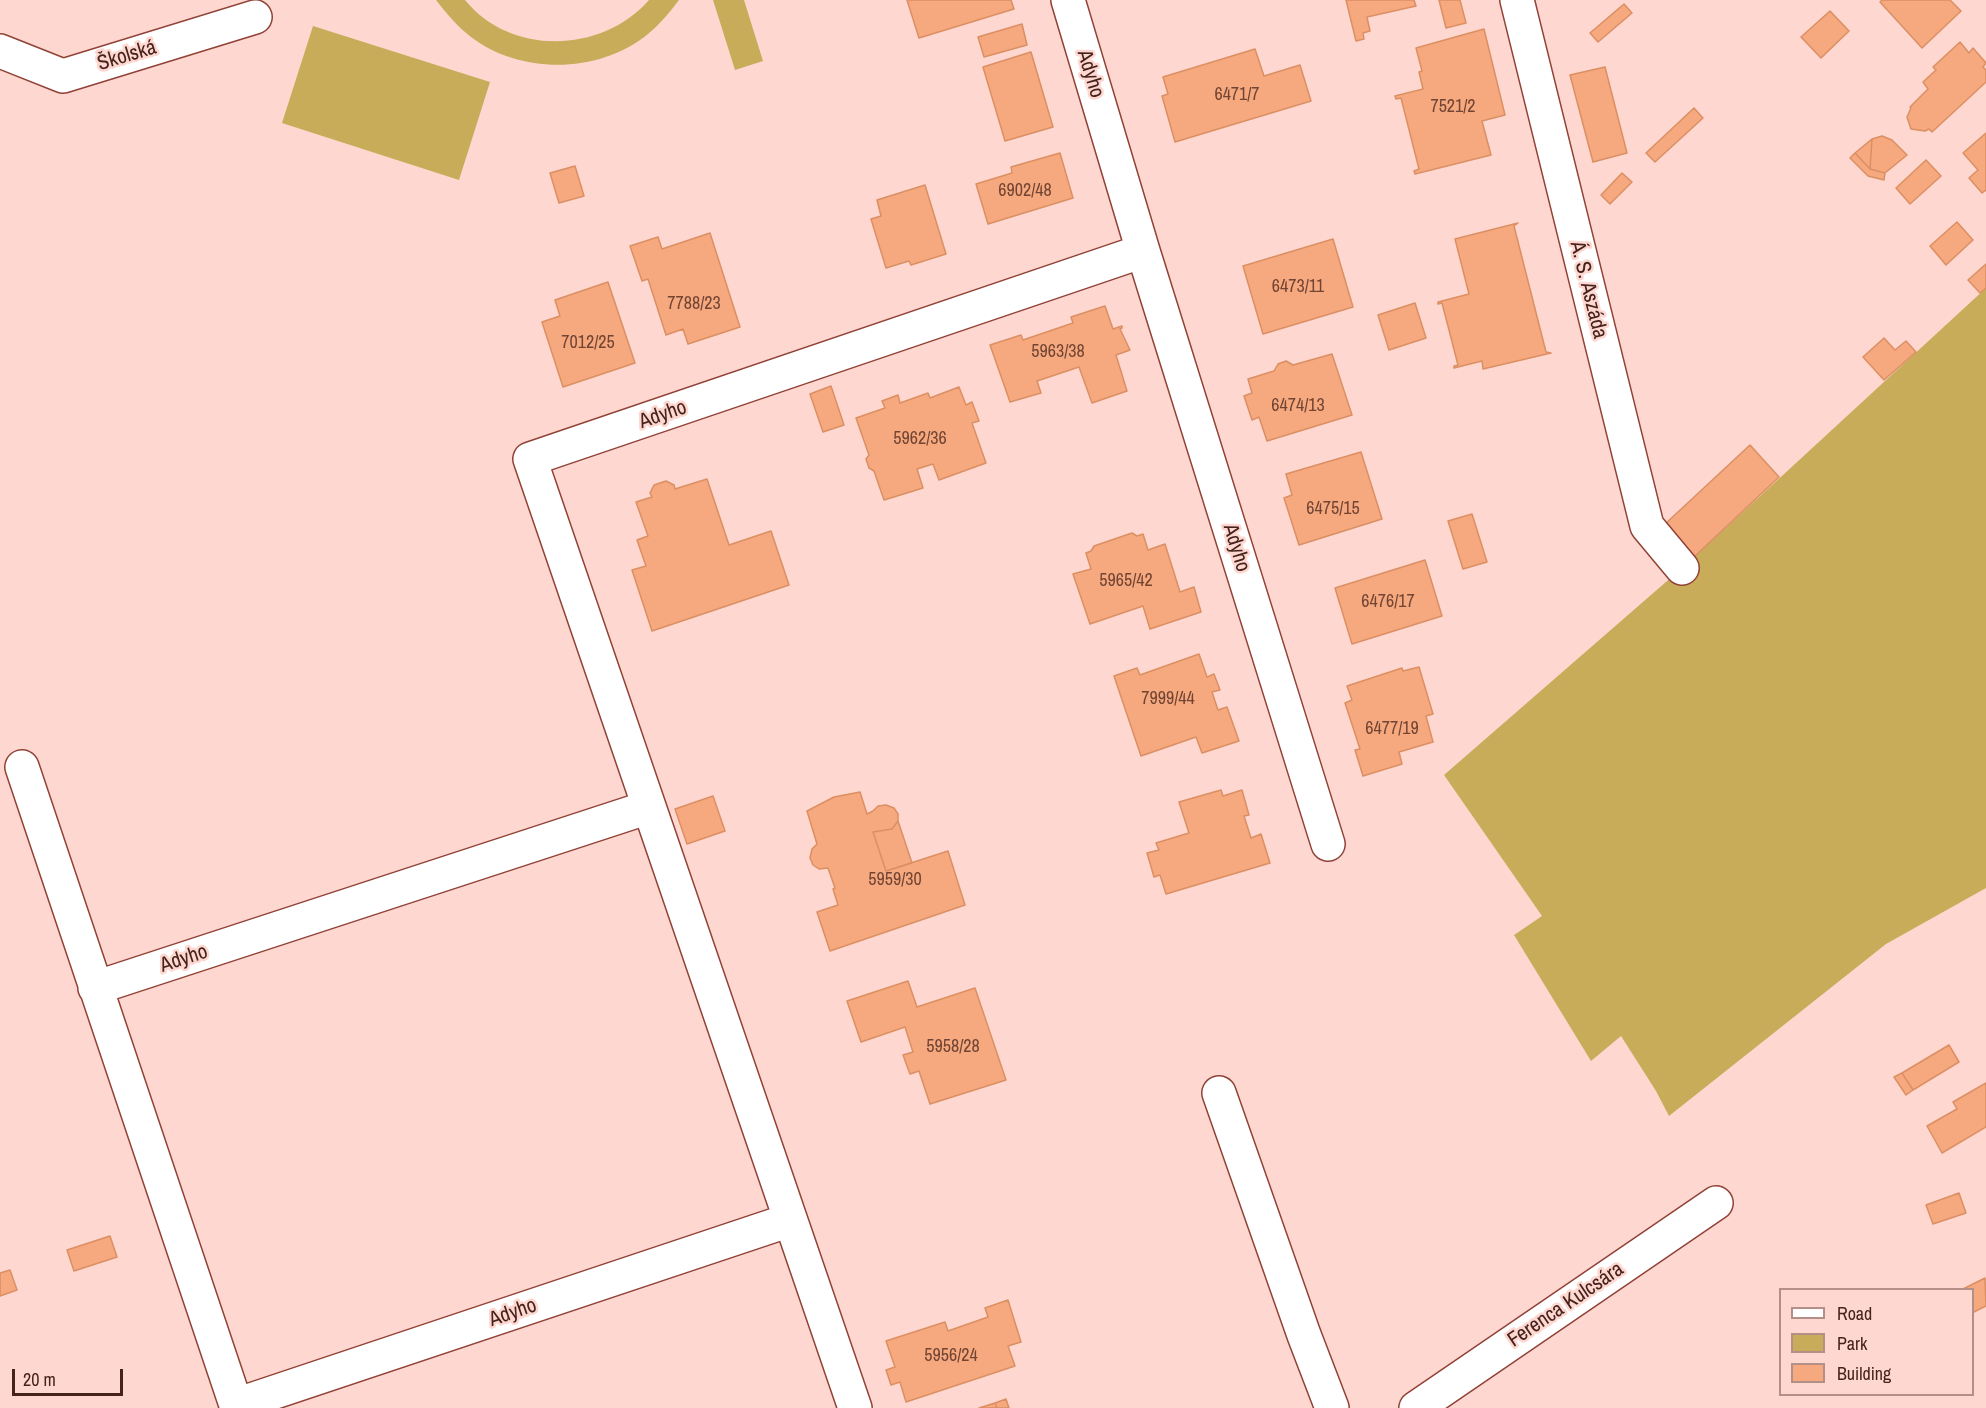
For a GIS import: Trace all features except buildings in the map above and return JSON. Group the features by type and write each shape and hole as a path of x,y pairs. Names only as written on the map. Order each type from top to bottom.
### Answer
{"street":[{"name":"Adyho","path":"1068,0 1143,251 1328,844"},
{"name":"Á. S. Aszáda","path":"1517,0 1647,526 1682,568"},
{"name":"Školská","path":"0,51 63,75 255,16"},
{"name":"Adyho","path":"855,1408 530,459 1143,251"},
{"name":"Adyho","path":"22,767 236,1407 790,1220"},
{"name":"Adyho","path":"95,988 649,807"},
{"path":"1219,1093 1332,1408"},
{"name":"Ferenca Kulcsára","path":"1416,1408 1716,1203"}],"green space":[{"path":"436,0 465,0 484,19 507,32 531,39 557,41 583,38 607,30 630,18 649,0 679,0 648,34 628,47 607,57 584,63 560,65 513,58 491,49 466,33"},
{"path":"713,0 744,0 763,61 735,70"},
{"path":"313,26 490,82 459,180 282,123"},
{"path":"1986,288 1986,888 1886,944 1669,1116 1621,1036 1591,1061 1514,935 1542,916 1444,775 1682,568"}]}
